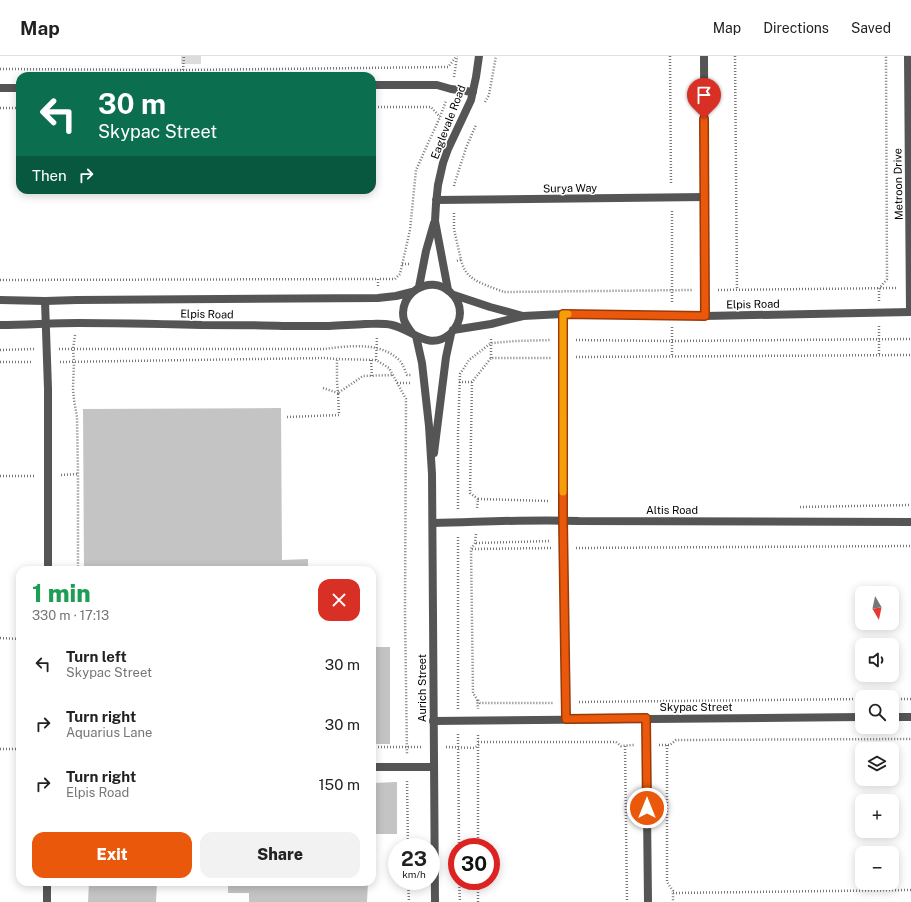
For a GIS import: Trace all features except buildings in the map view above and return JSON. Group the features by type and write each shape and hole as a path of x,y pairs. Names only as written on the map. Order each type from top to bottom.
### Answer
{"street":[{"name":"Eaglevale Road","path":"451,292 443,264 435,221 436,200 443,163 471,100 476,77 478,56"},
{"path":"704,56 705,316"},
{"name":"Metroon Drive","path":"908,56 911,312"},
{"path":"376,85 437,85 451,89 473,92"},
{"path":"0,88 16,88"},
{"name":"Surya Way","path":"436,200 705,197"},
{"name":"Eaglevale Road","path":"416,290 435,221"},
{"path":"434,284 451,292 458,302 460,309 458,324 452,332 441,339 433,341 414,335 407,327 404,320 404,305 407,298 416,290 426,285 434,284"},
{"name":"Elpis Road","path":"0,300 45,301 378,298 396,296 416,290"},
{"name":"Elpis Road","path":"451,292 490,307 523,316"},
{"path":"45,301 48,349 48,566"},
{"name":"Elpis Road","path":"452,332 523,316 563,314 705,316 911,312"},
{"path":"563,314 563,544 566,719"},
{"name":"Elpis Road","path":"0,325 77,323 323,326 377,324 392,325 414,335"},
{"name":"Aurich Street","path":"432,474 443,382 452,332"},
{"name":"Aurich Street","path":"414,335 422,363 429,426 432,474 435,902"},
{"name":"Altis Road","path":"433,523 563,520 911,522"},
{"name":"Skypac Street","path":"433,721 855,717"},
{"path":"899,717 911,717"},
{"path":"646,718 648,902"},
{"path":"376,767 434,767"},
{"path":"48,886 48,902"}],"path":[{"path":"183,70 184,56"},
{"path":"0,69 183,70 448,67 457,56"},
{"path":"0,280 396,279 400,274 410,230 416,170 451,89 457,56"},
{"path":"483,108 489,94 496,56"},
{"path":"735,56 738,290"},
{"path":"879,355 879,289 887,279 886,56"},
{"path":"376,107 431,107 440,117"},
{"path":"0,108 16,108"},
{"path":"478,121 466,148 455,182 453,200 454,229 461,260 465,270 475,280 504,292 910,288"},
{"path":"443,264 461,260"},
{"path":"402,264 423,264"},
{"path":"378,279 378,298"},
{"path":"672,316 672,357"},
{"path":"77,323 73,349 73,388 78,424 78,566"},
{"path":"0,350 324,349 352,346 377,348 387,352 401,362 407,375 423,379"},
{"path":"563,502 478,499 470,493 472,382 490,358 911,355"},
{"path":"0,362 324,358 376,360 389,368 406,399 405,613 408,838"},
{"path":"286,417 339,415 337,359"},
{"path":"371,360 372,376"},
{"path":"338,393 363,376 393,375"},
{"path":"397,383 423,379"},
{"path":"443,382 472,382"},
{"path":"324,388 338,393"},
{"path":"478,499 476,543 472,549 473,693 480,703 855,699"},
{"path":"476,543 911,546"},
{"path":"472,549 563,544"},
{"path":"0,638 16,639"},
{"path":"899,699 911,699"},
{"path":"478,700 478,838"},
{"path":"478,742 616,742 621,746 625,746 670,745 676,740 911,739"},
{"path":"667,745 667,882 673,891 672,902"},
{"path":"625,746 627,902"},
{"path":"0,749 16,749"},
{"path":"408,890 409,902"},
{"path":"459,890 460,902"},
{"path":"478,890 478,902"},
{"path":"673,893 911,890"}],"shaded area":[{"path":"181,56 201,56 201,64 181,64"}],"slow traffic":[{"path":"563,492 563,314 568,314"}],"route":[{"path":"647,808 646,718 566,719 563,520 563,314 705,316 704,119"}]}
